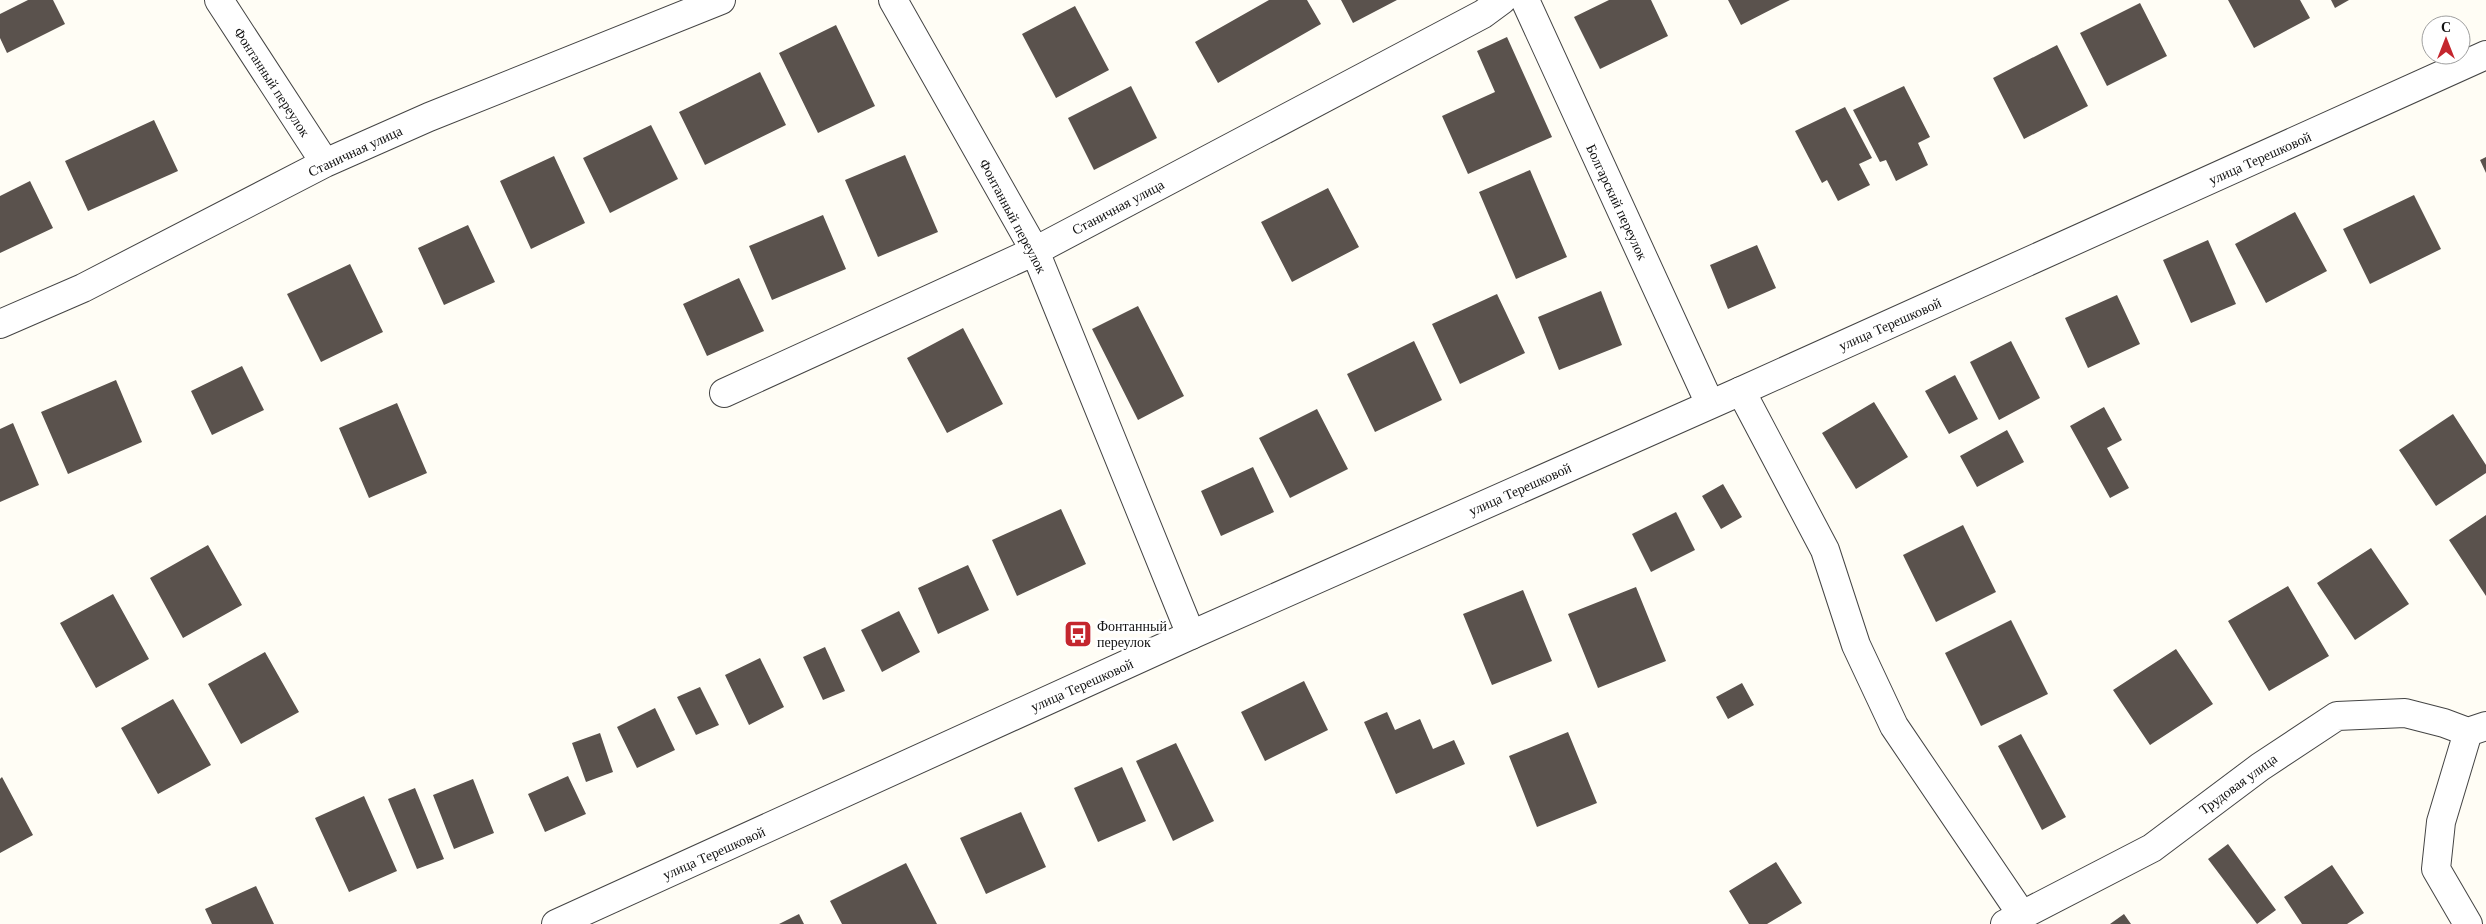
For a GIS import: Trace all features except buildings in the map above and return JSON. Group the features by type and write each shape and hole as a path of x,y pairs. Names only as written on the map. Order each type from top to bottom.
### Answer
{"street":[{"name":"Фонтанный переулок","path":"219,0 325,163"},
{"name":"Станичная улица","path":"0,324 83,288 325,163 429,117 720,0"},
{"name":"Фонтанный переулок","path":"893,0 1035,251 1191,636"},
{"name":"Станичная улица","path":"724,393 1035,251 1483,14 1502,0"},
{"name":"Болгарский переулок","path":"1525,0 1710,404"},
{"name":"улица Терешковой","path":"556,924 1191,636 1741,391 2486,55"},
{"path":"1741,391 1825,550 1856,645 1894,726 2013,920"},
{"name":"Трудовая улица","path":"2013,920 2152,848 2260,767 2338,716 2405,713 2477,729"},
{"path":"2468,924 2436,870 2441,822 2477,729"}],"place":[{"name":"Фонтанный переулок","path":"1078,634"}]}
